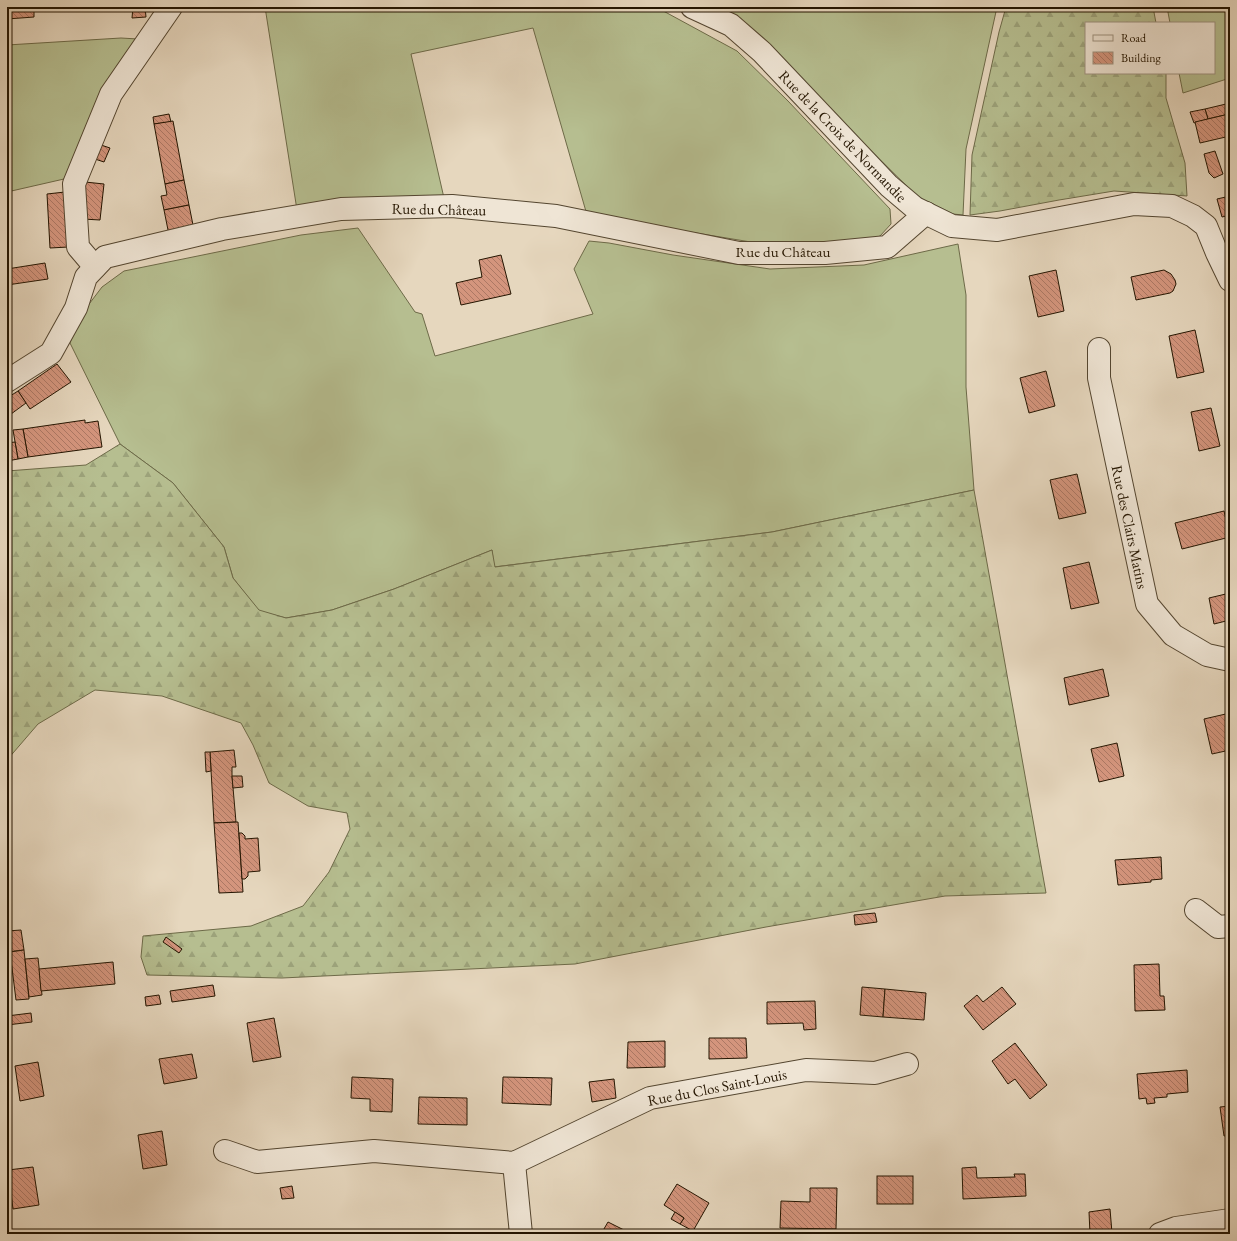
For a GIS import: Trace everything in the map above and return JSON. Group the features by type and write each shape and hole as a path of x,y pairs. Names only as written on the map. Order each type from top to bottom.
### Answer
{"street":[{"path":"95,267 78,248 74,184 111,94 171,7"},
{"name":"Rue de la Croix de Normandie","path":"692,7 731,25 762,52 889,186 915,208 952,226 997,230 1134,204 1172,206 1193,216 1206,226 1230,280"},
{"name":"Rue du Château","path":"7,381 51,353 76,308 86,277 105,257 222,229 341,209 452,206 556,216 739,253 825,253 887,247 926,213"},
{"name":"Rue des Clairs Matins","path":"1099,349 1099,378 1147,604 1173,635 1207,655 1230,660"},
{"path":"1196,910 1218,927 1230,926"},
{"name":"Rue du Clos Saint-Louis","path":"514,1163 650,1098 806,1070 875,1073 907,1064"},
{"path":"225,1151 257,1162 374,1151 514,1163 521,1234"},
{"path":"1160,1234 1176,1228 1230,1220"}],"green space":[{"path":"265,7 656,7 737,51 788,101 890,209 891,224 880,236 853,245 775,246 587,215 533,28 411,54 444,198 297,210"},
{"path":"715,7 997,7 966,149 963,215 953,214 917,196 864,144"},
{"path":"1006,7 1153,7 1156,22 1085,22 1085,74 1166,74 1166,98 1185,163 1187,196 1114,191 970,215 972,155 999,32"},
{"path":"1167,7 1230,7 1230,78 1183,93 1179,74 1215,74 1215,22 1170,22"},
{"path":"121,38 138,39 104,98 64,179 7,192 7,45"},
{"path":"358,228 415,312 422,314 435,356 593,314 574,269 589,241 770,269 864,265 958,244 966,295 966,387 974,490 772,532 494,567 492,550 394,589 332,610 286,618 259,611 233,578 224,547 173,483 120,444 70,343 80,316 102,287 124,271 301,235"},
{"path":"120,444 173,483 224,547 233,578 259,610 286,618 332,610 394,589 492,550 495,567 772,532 974,490 1046,893 945,896 766,927 575,964 282,978 147,975 141,957 143,936 251,926 303,906 329,872 350,829 347,813 308,806 269,783 253,745 241,723 162,696 95,690 38,724 7,760 7,471 86,465"},
{"path":"7,760 11,830 7,832"}],"building":[{"path":"7,7 34,7 34,17 7,19"},
{"path":"133,7 145,7 146,17 132,18"},
{"path":"1226,104 1229,114 1208,119 1205,109"},
{"path":"1205,109 1208,119 1194,123 1190,112"},
{"path":"169,114 171,122 154,124 153,117"},
{"path":"1229,114 1230,136 1200,143 1195,122"},
{"path":"173,121 184,180 165,184 154,124"},
{"path":"101,145 110,148 104,162 95,159"},
{"path":"1215,151 1223,174 1214,178 1209,173 1204,154"},
{"path":"184,180 189,205 164,210 161,196 167,195 165,184"},
{"path":"85,182 104,184 100,220 83,219"},
{"path":"65,192 68,247 50,248 47,194"},
{"path":"1230,196 1230,215 1222,217 1217,199"},
{"path":"189,205 194,230 169,235 164,210"},
{"path":"501,255 511,294 461,305 456,283 482,277 479,260"},
{"path":"45,263 48,279 7,285 7,269"},
{"path":"1056,270 1064,311 1038,317 1029,276"},
{"path":"1164,270 1171,274 1175,280 1176,284 1173,291 1170,293 1136,300 1131,277"},
{"path":"1195,330 1204,372 1177,378 1169,336"},
{"path":"57,364 71,382 30,409 18,391"},
{"path":"1046,371 1055,406 1029,413 1020,378"},
{"path":"18,391 26,403 7,417 7,398"},
{"path":"1211,408 1220,446 1199,451 1191,412"},
{"path":"85,420 85,423 98,421 102,447 28,457 23,429"},
{"path":"23,429 28,457 18,459 13,430"},
{"path":"15,442 18,459 7,461 7,443"},
{"path":"1077,474 1086,513 1059,519 1050,480"},
{"path":"1224,511 1230,537 1182,549 1175,523"},
{"path":"1089,562 1099,603 1071,609 1063,568"},
{"path":"1230,593 1230,620 1214,624 1209,598"},
{"path":"1103,669 1109,696 1069,705 1064,678"},
{"path":"1230,713 1230,750 1212,754 1204,719"},
{"path":"1117,743 1124,776 1099,782 1091,749"},
{"path":"234,750 236,767 232,767 232,776 236,822 214,823 210,752"},
{"path":"205,752 210,752 211,771 206,772"},
{"path":"232,776 242,776 243,787 233,788"},
{"path":"238,822 243,892 219,893 214,823"},
{"path":"239,833 242,833 245,836 245,839 258,838 260,871 248,872 248,876 245,879 242,879"},
{"path":"1161,857 1162,879 1151,880 1151,882 1118,885 1115,860"},
{"path":"875,913 877,922 855,925 854,915"},
{"path":"21,930 24,950 7,952 7,931"},
{"path":"166,937 182,949 179,953 163,942"},
{"path":"24,950 29,999 16,1000 10,952"},
{"path":"38,958 42,995 29,997 25,959"},
{"path":"113,962 115,984 41,991 39,969"},
{"path":"1159,964 1160,996 1164,996 1165,1010 1135,1011 1134,965"},
{"path":"213,985 215,996 172,1002 170,991"},
{"path":"862,987 885,989 883,1017 860,1015"},
{"path":"1002,987 1016,1004 983,1030 964,1006 977,995 983,1002"},
{"path":"885,989 926,993 924,1020 883,1017"},
{"path":"159,995 161,1004 146,1006 145,997"},
{"path":"815,1001 816,1029 804,1030 803,1023 767,1024 767,1002"},
{"path":"31,1013 32,1022 7,1025 7,1016"},
{"path":"274,1018 281,1057 253,1062 247,1023"},
{"path":"709,1038 746,1038 747,1058 709,1059"},
{"path":"665,1041 665,1067 627,1068 628,1042"},
{"path":"1015,1043 1047,1085 1030,1099 1015,1079 1008,1084 992,1061"},
{"path":"192,1054 197,1078 164,1084 159,1059"},
{"path":"38,1062 44,1096 20,1101 15,1066"},
{"path":"1187,1070 1188,1092 1167,1094 1167,1097 1154,1098 1155,1103 1147,1104 1146,1098 1139,1099 1137,1074"},
{"path":"352,1077 393,1079 392,1112 370,1111 370,1099 351,1098"},
{"path":"503,1077 552,1078 551,1105 502,1103"},
{"path":"614,1079 616,1098 592,1102 589,1082"},
{"path":"419,1097 467,1098 467,1125 418,1124"},
{"path":"1230,1106 1230,1135 1224,1136 1220,1107"},
{"path":"162,1131 167,1165 143,1169 138,1135"},
{"path":"33,1167 39,1205 13,1209 8,1170"},
{"path":"976,1167 977,1178 1015,1177 1014,1174 1025,1174 1026,1196 963,1199 962,1168"},
{"path":"877,1176 913,1176 913,1204 877,1204"},
{"path":"677,1184 709,1203 693,1231 680,1224 684,1218 664,1205"},
{"path":"292,1186 294,1198 282,1199 280,1188"},
{"path":"810,1188 837,1188 836,1229 780,1228 781,1201 810,1202"},
{"path":"1110,1209 1112,1233 1090,1234 1089,1212"},
{"path":"675,1212 684,1218 680,1224 671,1219"},
{"path":"608,1222 632,1234 601,1234"}]}
